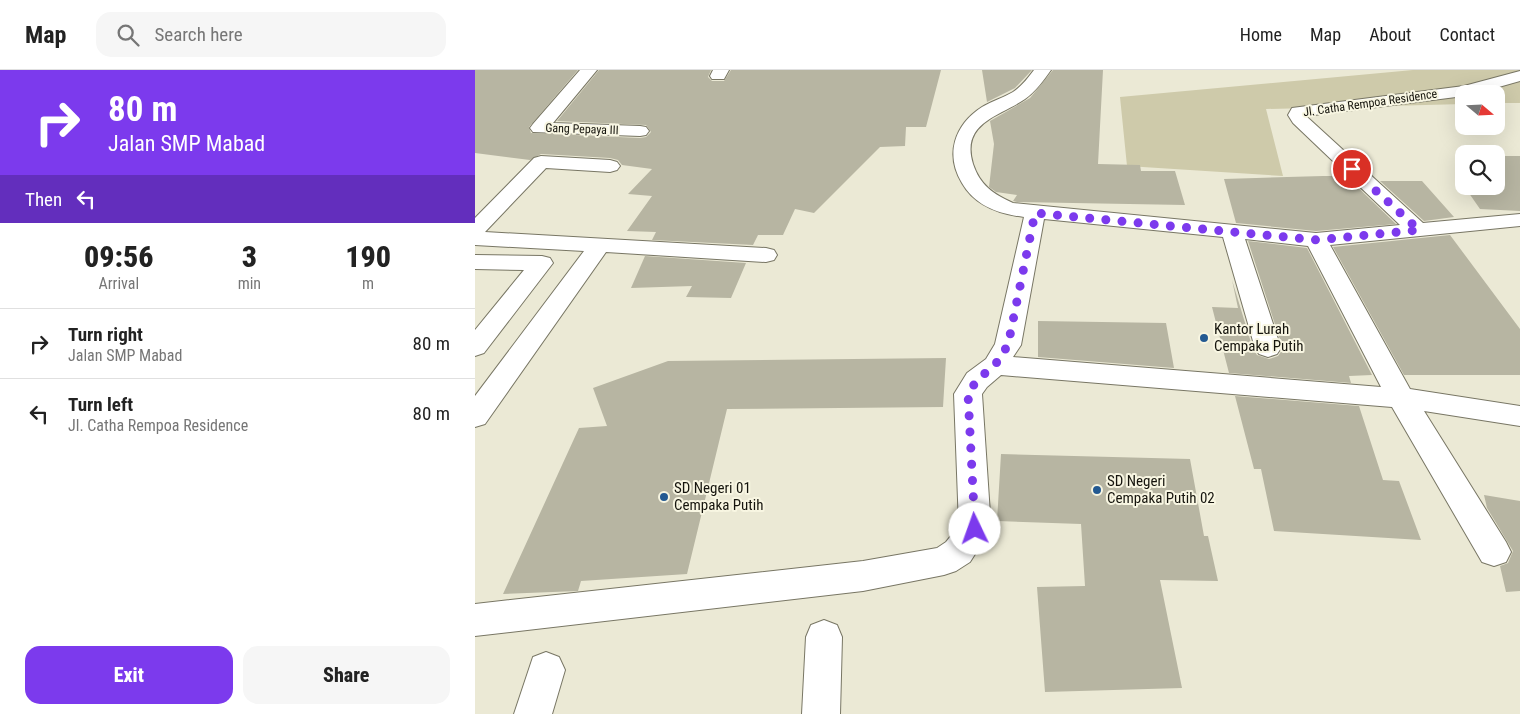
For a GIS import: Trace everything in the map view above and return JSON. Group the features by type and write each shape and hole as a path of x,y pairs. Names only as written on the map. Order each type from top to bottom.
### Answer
{"street":[{"name":"Gang Pepaya III","path":"589,70 539,128 640,131"},
{"path":"1043,70 1021,94 993,107 973,122 965,135 960,156 970,181 979,194 1007,209 1317,240 1520,220"},
{"name":"Jl. Catha Rempoa Residence","path":"1419,230 1299,119 1298,112 1465,91 1520,76"},
{"path":"475,230 541,162 610,166"},
{"path":"475,620 863,576 944,561 958,552 975,529 968,394 977,380 995,365 1008,345 1035,213"},
{"path":"1232,232 1268,348"},
{"path":"475,238 766,255"},
{"path":"1317,240 1401,398 1494,552"},
{"path":"475,417 601,245"},
{"path":"475,262 542,263 475,347"},
{"path":"995,365 1401,398 1520,416"},
{"path":"821,714 824,637"},
{"path":"533,714 547,670"}],"shaded area":[{"path":"1413,70 1520,70 1520,103 1505,103 1505,85 1455,85 1455,104 1266,109 1283,176 1127,166 1120,97"}],"building":[{"path":"475,70 578,70 529,127 531,133 640,138 646,137 651,132 646,125 557,121 599,70 711,70 708,77 712,81 724,81 731,70 941,70 926,127 906,127 905,146 880,147 814,213 795,209 783,235 758,235 753,245 652,240 656,232 627,231 652,196 628,194 652,169 622,165 618,160 610,158 541,154 530,160 475,153"},
{"path":"982,70 1032,70 1015,88 987,102"},
{"path":"1053,70 1103,70 1098,164 1140,165 1141,171 1175,171 1185,205 1017,202 1013,201 1017,195 996,192 989,187 994,144 990,121 1030,98"},
{"path":"1505,156 1520,156 1520,211 1480,209 1470,195 1505,195"},
{"path":"1346,176 1396,224 1316,231 1236,223 1224,179"},
{"path":"1380,181 1422,181 1454,217 1424,221"},
{"path":"1450,235 1520,329 1520,375 1404,375 1333,247"},
{"path":"1248,241 1307,248 1372,375 1349,376 1351,383 1229,373 1212,307 1238,308 1232,280 1253,349 1257,355 1269,359 1278,356 1283,349"},
{"path":"645,256 746,263 731,298 686,297 692,286 631,288"},
{"path":"1038,321 1166,323 1174,368 1038,357"},
{"path":"946,358 943,407 727,409 687,574 581,581 578,591 503,594 579,428 607,426 593,388 668,361"},
{"path":"1235,396 1359,406 1383,480 1399,481 1421,540 1274,531 1261,469 1254,469"},
{"path":"1001,454 1190,459 1204,536 1208,536 1218,581 1160,580 1182,688 1045,692 1037,587 1085,586 1081,524 997,521"},
{"path":"1484,495 1520,501 1520,591 1506,592 1500,566 1508,563 1513,551 1487,508"}],"place":[{"name":"Kantor Lurah Cempaka Putih","path":"1204,338"},
{"name":"SD Negeri Cempaka Putih 02","path":"1097,490"},
{"name":"SD Negeri 01 Cempaka Putih","path":"664,497"}],"route":[{"path":"975,529 968,394 977,380 995,365 1008,345 1035,213 1317,240 1419,230 1352,169"}]}
